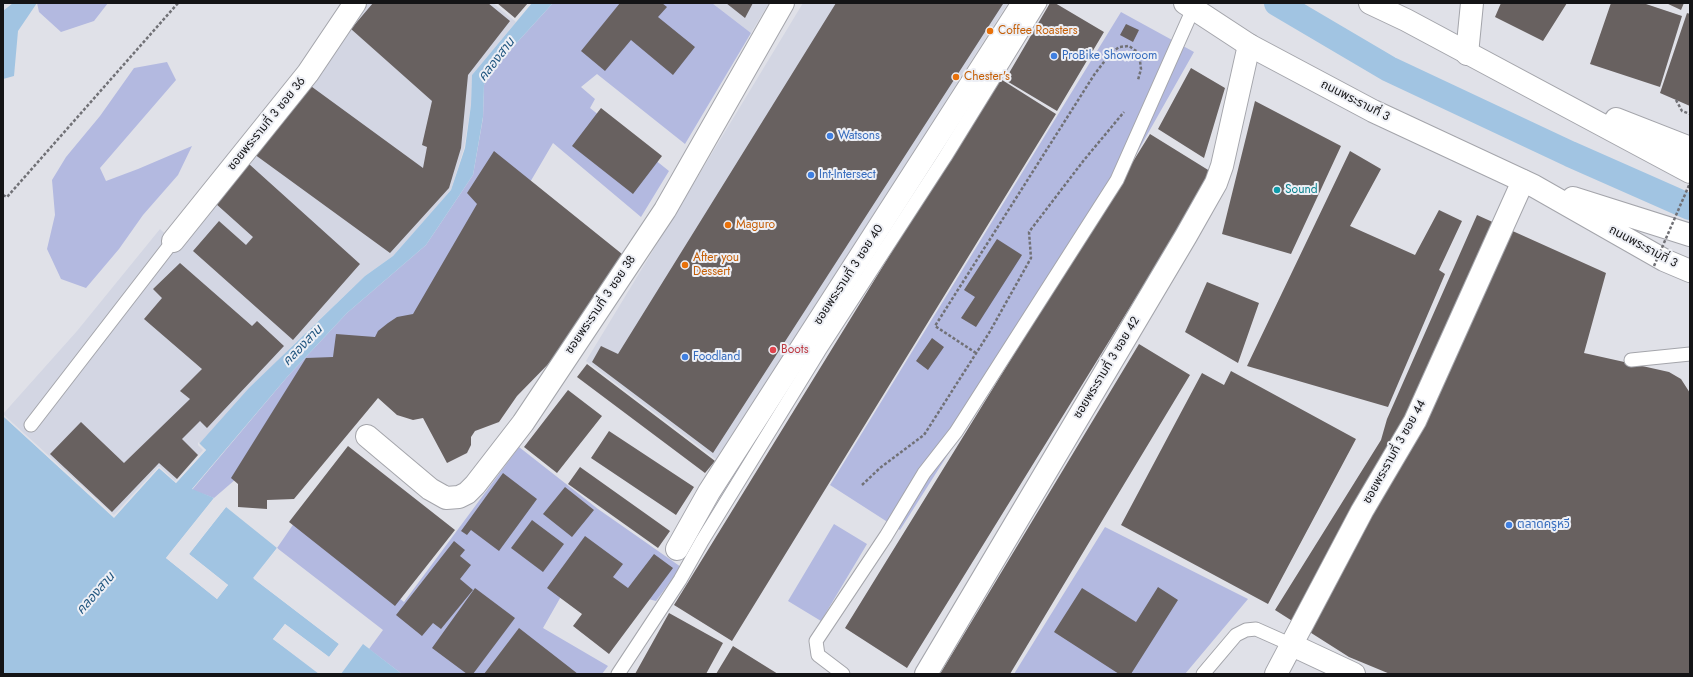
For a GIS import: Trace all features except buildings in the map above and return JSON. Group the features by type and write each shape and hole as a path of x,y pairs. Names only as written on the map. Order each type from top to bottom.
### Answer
{"street":[{"name":"ซอยพระรามที่ 3 ซอย 36","path":"173,242 308,73 356,3"},
{"name":"ซอยพระรามที่ 3 ซอย 38","path":"367,436 430,489 446,498 463,495 475,485 523,423 665,210 783,3"},
{"name":"ซอยพระรามที่ 3 ซอย 40","path":"677,549 709,492 1024,3"},
{"path":"1370,3 1406,20 1690,172"},
{"path":"1467,54 1472,3"},
{"name":"ถนนพระรามที่ 3","path":"1189,6 1249,45 1373,111 1528,183 1664,260 1690,271"},
{"name":"ซอยพระรามที่ 3 ซอย 42","path":"926,674 1216,183 1222,166 1249,45"},
{"path":"1532,88 1690,148"},
{"name":"ถนนพระรามที่ 3","path":"1528,183 1690,235"},
{"name":"ซอยพระรามที่ 3 ซอย 44","path":"1276,674 1362,511 1415,421 1528,183"},
{"path":"1292,645 1354,674"}],"lane":[{"path":"618,674 680,580 702,541 819,351 945,157 1040,3"},
{"path":"843,674 818,655 816,641 886,536 924,474 956,432 1117,180 1189,6"},
{"path":"31,425 173,242"},
{"path":"1631,360 1690,354"},
{"path":"1203,674 1236,635 1246,630 1256,629 1292,645"}],"path":[{"path":"3,196 7,197 178,3"},
{"path":"976,353 935,326 1094,75 1110,54 1119,47 1129,46 1139,53 1141,69 1138,82"},
{"path":"1676,100 1682,111 1690,114"},
{"path":"862,485 880,468 924,434 989,333 1031,258 1029,232 1084,160 1125,111"},
{"path":"1654,266 1690,183"}],"shaded area":[{"path":"37,3 108,3 94,21 61,32 39,12"},
{"path":"367,3 493,3 516,22 472,75 471,105 464,148 451,190 393,256 365,276 291,347 200,443 206,450 176,483 159,468 114,518 3,416 3,414 77,331 160,229 178,246"},
{"path":"553,3 712,3 751,33 685,144 597,74 581,87 595,99 590,108 669,171 641,217 553,143 450,319 355,376 214,498 192,490 288,376 347,313 426,245 473,175 483,118 484,85 492,70"},
{"path":"712,3 769,3 751,33"},
{"name":"Int-Intersect","path":"803,3 1008,3 717,460 586,361"},
{"path":"1121,12 1194,52 1121,181 900,530 830,485"},
{"path":"167,62 176,80 100,168 106,181 192,146 178,175 143,215 119,249 86,288 61,279 47,249 55,215 52,180 66,157 100,116 134,68"},
{"path":"519,447 598,509 681,567 656,601 571,579 543,628 608,666 602,674 402,674 369,649 383,630 277,548 299,516 404,602"},
{"path":"834,524 867,544 821,621 788,601"},
{"path":"1105,527 1248,599 1185,674 1014,674"}],"water":[{"path":"13,3 37,3 18,31 14,76 3,79 3,11"},
{"name":"คลองสาน","path":"532,3 553,3 492,70 484,85 483,117 473,175 426,245 347,313 288,376 192,489 214,498 166,558 217,599 228,585 189,554 226,507 277,548 254,579 339,644 329,657 285,624 273,639 319,674 3,674 3,416 114,517 159,468 176,483 206,450 199,444 249,388 365,276 393,256 451,190 465,148 471,105 472,75"},
{"path":"363,644 402,674 341,674"}],"pier":[{"path":"3,414 114,515 158,467 160,467 175,481 203,450 198,445 198,442 206,450 176,483 159,468 114,518 3,416"},
{"path":"214,498 215,499 169,558 216,597 225,586 187,554 224,506 226,507 189,554 228,585 217,599 166,558"},
{"path":"277,548 278,549 256,578 341,644 329,659 285,627 276,639 321,674 273,639 285,624 329,657 339,644 253,578"}],"waterway":[{"path":"1277,3 1389,69 1570,154 1690,207"}],"place":[{"name":"Coffee Roasters","path":"990,31"},
{"name":"ProBike Showroom","path":"1054,56"},
{"name":"Chester's","path":"956,77"},
{"name":"Watsons","path":"830,136"},
{"name":"Int-Intersect","path":"811,175"},
{"name":"Sound","path":"1277,190"},
{"name":"Maguro","path":"728,225"},
{"name":"After you Dessert","path":"685,265"},
{"name":"Boots","path":"773,350"},
{"name":"Foodland","path":"685,357"},
{"name":"ตลาดครูหวี","path":"1509,525"}]}
